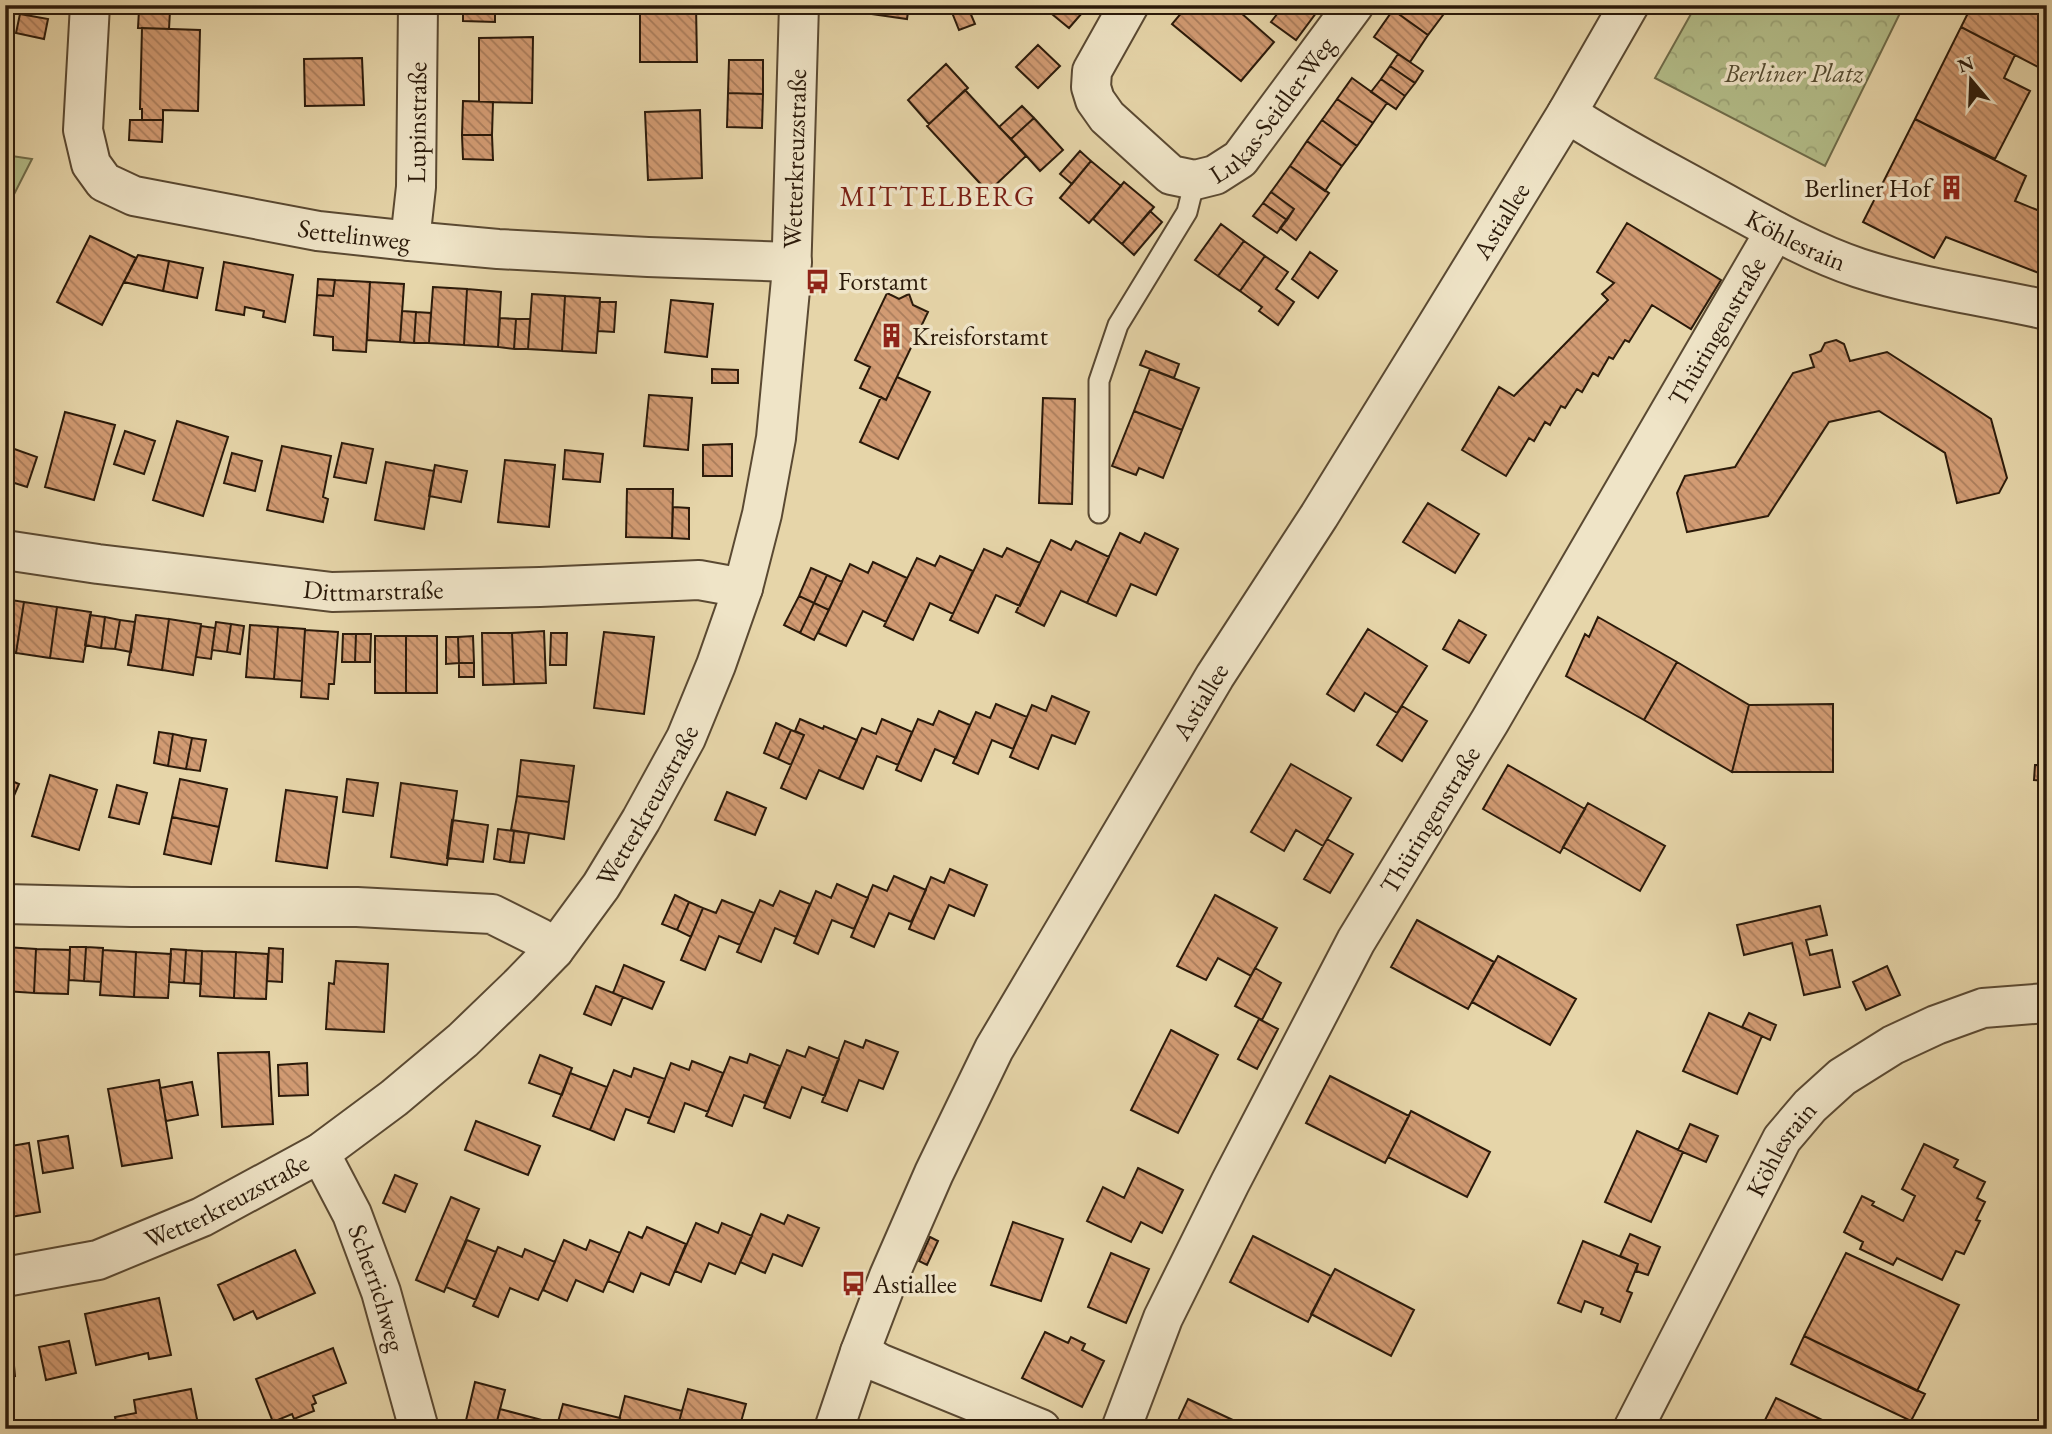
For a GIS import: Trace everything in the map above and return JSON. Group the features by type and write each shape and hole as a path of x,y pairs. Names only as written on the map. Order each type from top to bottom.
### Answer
{"street":[{"name":"Settelinweg","path":"90,5 83,130 91,164 104,182 134,196 318,231 410,241 498,249 792,262"},
{"name":"Lupinstraße","path":"410,241 416,187 418,5"},
{"name":"Wetterkreuzstraße","path":"5,1277 98,1260 202,1217 320,1153 394,1098 463,1040 519,986 554,950 608,875 642,820 686,738 716,665 743,588 762,514 776,438 792,262 799,5"},
{"name":"Lukas-Seidler-Weg","path":"1129,5 1092,71 1091,87 1095,100 1107,117 1171,175 1195,180 1215,175 1240,159 1354,5"},
{"name":"Astiallee","path":"834,1429 889,1276 934,1173 1000,1039 1216,676 1333,494 1567,113 1629,5"},
{"name":"Köhlesrain","path":"1567,113 1597,133 1775,231 1860,268 1921,284 2047,310"},
{"name":"Thüringenstraße","path":"1121,1429 1163,1318 1356,941 1490,721 1775,231"},
{"name":"Dittmarstraße","path":"5,550 332,592 699,580 743,588"},
{"path":"5,904 357,907 492,914 540,938 554,950"},
{"name":"Köhlesrain","path":"1633,1429 1782,1139 1810,1106 1842,1077 1893,1045 1936,1025 1983,1008 2047,1003"},
{"name":"Scherrichweg","path":"320,1153 352,1214 381,1292 419,1429"},
{"path":"860,1352 879,1363 1041,1429"}],"lane":[{"path":"1099,513 1099,381 1118,325 1187,212 1195,180"}],"green space":[{"name":"Berliner Platz","path":"1696,5 1904,5 1825,166 1655,78"},
{"path":"5,155 32,159 5,212"}],"building":[{"path":"463,5 495,5 495,22 463,21"},
{"path":"640,5 696,5 697,62 640,62"},
{"path":"858,5 909,5 907,19 857,12"},
{"path":"949,5 967,5 975,24 959,30"},
{"path":"1052,5 1089,5 1069,28 1053,15 1058,10"},
{"path":"1188,5 1232,5 1274,42 1241,81 1172,24"},
{"path":"1284,5 1322,5 1296,40 1271,22"},
{"path":"1396,5 1438,5 1446,11 1428,35 1393,10"},
{"path":"1972,5 2047,5 2047,56 2040,68 1961,27"},
{"path":"139,10 170,11 169,29 138,28"},
{"path":"1393,10 1428,35 1410,62 1374,37"},
{"path":"20,14 48,19 44,39 16,33"},
{"path":"1961,27 2015,55 2004,78 2030,91 1995,159 1915,119"},
{"path":"142,28 200,30 198,111 163,110 163,120 142,120"},
{"path":"533,37 532,103 479,102 479,38"},
{"path":"1038,45 1060,66 1038,88 1016,67"},
{"path":"1398,54 1423,71 1415,83 1390,66"},
{"path":"362,58 364,105 305,106 304,59"},
{"path":"729,60 763,60 763,94 728,93"},
{"path":"946,64 968,88 929,124 908,100"},
{"path":"1390,66 1415,83 1405,96 1381,79"},
{"path":"1352,78 1387,103 1373,123 1337,99"},
{"path":"1381,79 1405,96 1396,109 1371,92"},
{"path":"965,90 1026,156 988,192 927,126"},
{"path":"728,93 763,94 762,128 727,127"},
{"path":"1337,99 1373,123 1357,146 1322,120"},
{"path":"463,101 493,102 492,135 462,135"},
{"path":"1022,106 1034,118 1011,139 999,127"},
{"path":"700,110 702,178 648,180 645,112"},
{"path":"1034,118 1063,150 1040,171 1011,139"},
{"name":"Berliner Hof","path":"1915,119 2026,176 2015,201 2047,214 2047,269 2044,275 1946,237 1934,258 1863,222"},
{"path":"130,120 163,120 162,142 129,140"},
{"path":"1322,120 1357,146 1342,166 1307,141"},
{"path":"462,135 492,135 493,160 463,159"},
{"path":"1307,141 1342,166 1325,191 1290,166"},
{"path":"1080,151 1091,161 1072,184 1060,174"},
{"path":"1091,161 1121,186 1089,223 1060,198"},
{"path":"1290,166 1329,193 1296,240 1280,228 1294,209 1271,192"},
{"path":"1124,182 1154,207 1122,244 1093,219"},
{"path":"1271,192 1294,209 1287,220 1263,203"},
{"path":"1263,203 1287,220 1277,233 1253,216"},
{"path":"1150,211 1162,222 1134,255 1122,244"},
{"path":"1627,223 1721,280 1691,329 1652,305 1629,342 1625,340 1613,359 1609,357 1598,376 1593,373 1582,392 1577,389 1565,408 1561,406 1550,425 1545,422 1534,441 1529,438 1506,476 1462,450 1499,387 1514,396 1608,300 1602,294 1614,283 1597,272"},
{"path":"1221,224 1244,241 1218,276 1195,260"},
{"path":"90,236 136,258 102,325 57,302"},
{"path":"1244,241 1265,256 1240,291 1218,276"},
{"path":"1310,252 1337,271 1318,298 1292,279"},
{"path":"138,255 169,261 163,291 124,282"},
{"path":"1265,256 1288,272 1276,289 1294,302 1278,325 1259,311 1262,307 1240,291"},
{"path":"169,261 203,268 197,298 163,291"},
{"path":"224,262 293,275 285,322 263,317 264,311 245,307 244,315 216,310"},
{"path":"318,279 335,280 333,296 317,295"},
{"path":"335,280 370,282 366,352 333,350 333,337 314,335 317,295 333,296"},
{"path":"370,282 404,284 400,342 367,340"},
{"path":"433,287 467,289 464,345 429,343"},
{"path":"467,289 501,292 498,347 464,345"},
{"name":"Kreisforstamt","path":"887,293 899,299 909,294 913,305 928,312 886,400 860,388 870,367 855,360"},
{"path":"532,294 565,296 562,351 528,349"},
{"path":"565,296 600,298 596,353 562,351"},
{"path":"671,300 713,304 707,357 665,352"},
{"path":"600,302 616,302 614,332 598,331"},
{"path":"402,311 416,312 414,343 400,342"},
{"path":"416,312 431,313 429,343 414,343"},
{"path":"500,318 516,319 514,349 498,347"},
{"path":"516,319 530,319 528,349 514,349"},
{"path":"1836,340 1844,344 1850,361 1887,352 1991,419 2007,478 1999,493 1957,503 1945,453 1879,411 1829,422 1768,516 1687,532 1677,493 1685,476 1735,467 1793,373 1814,367 1810,355 1821,351 1825,343"},
{"path":"1146,351 1179,364 1174,378 1140,365"},
{"path":"712,369 738,370 738,383 712,383"},
{"path":"1150,369 1199,388 1182,430 1134,411"},
{"path":"897,377 930,392 898,459 860,442 881,397 886,400"},
{"path":"649,395 692,398 688,450 644,446"},
{"path":"1043,398 1075,399 1072,504 1039,503"},
{"path":"1134,411 1182,430 1163,478 1139,468 1136,475 1112,466"},
{"path":"65,412 115,425 94,500 45,487"},
{"path":"177,421 228,437 203,516 153,500"},
{"path":"125,431 155,441 144,474 114,464"},
{"path":"342,443 373,449 366,483 334,477"},
{"path":"732,444 732,476 703,476 703,445"},
{"path":"6,446 37,457 27,487 5,480"},
{"path":"282,446 331,456 323,497 328,499 323,522 267,510"},
{"path":"565,450 603,454 600,482 563,479"},
{"path":"232,453 262,461 255,491 224,483"},
{"path":"505,460 555,465 549,527 498,522"},
{"path":"386,462 434,471 424,529 375,520"},
{"path":"435,465 467,471 461,502 429,496"},
{"path":"627,489 673,489 672,538 626,537"},
{"path":"1428,503 1479,534 1455,573 1403,542"},
{"path":"673,507 689,508 689,539 672,538"},
{"path":"1120,533 1140,543 1145,533 1178,549 1156,595 1131,584 1116,616 1087,603"},
{"path":"1051,540 1071,550 1076,541 1109,557 1087,603 1061,591 1044,626 1016,612"},
{"path":"1007,548 1040,563 1020,606 996,595 978,633 950,620 984,549 1002,557"},
{"path":"940,556 973,571 953,614 930,603 913,640 884,626 917,558 935,566"},
{"path":"873,562 907,578 886,622 863,611 846,646 818,633 850,564 868,573"},
{"path":"811,568 827,575 814,603 799,596"},
{"path":"827,575 842,582 829,610 814,603"},
{"path":"799,596 814,603 800,633 784,625"},
{"path":"5,599 24,602 16,653 5,651"},
{"path":"24,602 57,607 50,658 16,653"},
{"path":"814,603 829,610 814,640 800,633"},
{"path":"57,607 91,612 83,662 50,658"},
{"path":"90,615 105,617 101,648 85,645"},
{"path":"136,615 169,619 162,670 128,665"},
{"path":"105,617 120,620 115,649 101,648"},
{"path":"1598,617 1677,662 1644,720 1566,676 1585,634 1589,637"},
{"path":"169,619 201,624 193,675 162,670"},
{"path":"120,620 135,622 131,652 115,649"},
{"path":"1459,620 1486,635 1469,663 1443,649"},
{"path":"216,622 231,624 227,652 212,650"},
{"path":"231,624 244,626 240,654 227,652"},
{"path":"250,625 278,627 274,679 246,677"},
{"path":"201,626 215,628 211,659 196,657"},
{"path":"278,627 305,629 302,681 274,679"},
{"path":"1368,629 1427,666 1397,713 1365,693 1354,711 1327,694"},
{"path":"305,630 338,632 334,684 329,684 328,699 301,697"},
{"path":"544,631 546,683 514,684 512,633"},
{"path":"604,632 654,637 644,714 594,708"},
{"path":"482,633 512,633 514,684 483,685"},
{"path":"551,633 567,633 566,665 550,665"},
{"path":"343,634 356,634 355,662 342,662"},
{"path":"356,634 371,634 370,662 355,662"},
{"path":"375,636 406,636 406,693 375,693"},
{"path":"406,636 437,636 437,693 406,693"},
{"path":"473,636 474,663 459,663 458,637"},
{"path":"446,637 458,637 459,663 446,664"},
{"path":"1677,662 1749,705 1732,772 1644,720"},
{"path":"459,663 474,663 474,677 459,677"},
{"path":"1052,696 1089,712 1075,744 1052,735 1038,769 1010,757 1032,705 1046,711"},
{"path":"996,704 1027,717 1013,749 992,740 978,774 953,763 976,712 990,718"},
{"path":"1833,704 1833,772 1732,772 1749,705"},
{"path":"1402,706 1427,721 1402,761 1377,745"},
{"path":"939,711 970,725 956,758 935,749 921,781 896,770 918,719 933,725"},
{"path":"800,719 857,740 839,779 819,770 806,799 781,788 804,735 795,731"},
{"path":"882,719 912,732 898,765 877,756 863,789 839,779 862,728 876,734"},
{"path":"776,723 791,730 778,759 764,753"},
{"path":"791,730 804,735 791,765 778,759"},
{"path":"159,732 173,734 168,766 154,763"},
{"path":"173,734 192,738 186,769 168,766"},
{"path":"192,738 206,740 200,771 186,769"},
{"path":"521,760 574,766 569,802 517,796"},
{"path":"1291,764 1351,798 1323,846 1296,830 1284,851 1251,832"},
{"path":"1508,765 1585,809 1560,853 1483,809"},
{"path":"2035,765 2047,765 2047,781 2034,780"},
{"path":"50,775 97,790 79,850 32,836"},
{"path":"5,778 19,784 7,812 5,811"},
{"path":"180,779 227,789 219,827 172,817"},
{"path":"347,779 378,783 373,816 343,812"},
{"path":"401,783 457,791 447,865 391,857"},
{"path":"117,785 147,793 139,824 109,817"},
{"path":"286,790 337,797 327,868 276,861"},
{"path":"727,792 766,808 755,835 715,820"},
{"path":"517,796 569,802 564,839 511,830"},
{"path":"1588,803 1665,846 1640,891 1563,847"},
{"path":"172,817 219,827 211,864 164,854"},
{"path":"452,820 488,825 483,862 447,858"},
{"path":"498,829 514,831 510,862 494,859"},
{"path":"514,831 529,833 524,863 510,862"},
{"path":"1327,839 1353,854 1330,893 1304,879"},
{"path":"950,869 987,885 974,916 949,905 934,939 909,929 931,877 944,883"},
{"path":"894,876 926,890 911,922 889,913 874,947 851,937 873,885 887,891"},
{"path":"837,884 868,898 854,929 832,920 818,954 794,943 816,891 831,898"},
{"path":"780,891 810,904 796,937 775,928 761,962 737,952 760,900 773,906"},
{"path":"675,895 689,902 677,930 662,924"},
{"path":"1215,895 1277,928 1251,976 1218,958 1206,980 1177,966"},
{"path":"722,900 754,913 740,945 719,936 705,970 681,960 703,908 716,913"},
{"path":"689,902 703,908 691,937 677,930"},
{"path":"1820,906 1827,935 1806,940 1810,955 1832,950 1840,987 1804,995 1792,943 1744,955 1737,925"},
{"path":"1417,920 1494,962 1468,1009 1391,967"},
{"path":"5,947 36,949 34,993 5,991"},
{"path":"70,947 86,947 84,981 69,980"},
{"path":"86,947 103,948 101,982 84,981"},
{"path":"269,948 283,949 282,982 267,981"},
{"path":"36,949 70,950 68,994 34,993"},
{"path":"171,949 186,950 184,983 169,982"},
{"path":"103,950 136,952 134,997 100,995"},
{"path":"186,950 202,951 201,984 184,983"},
{"path":"202,951 236,952 234,998 200,996"},
{"path":"136,952 171,954 168,998 134,997"},
{"path":"236,952 268,954 266,999 234,998"},
{"path":"1498,956 1576,999 1550,1045 1472,1002"},
{"path":"336,961 388,964 384,1032 326,1029 329,983 334,984"},
{"path":"624,965 664,982 652,1009 613,993"},
{"path":"1887,966 1900,995 1866,1010 1853,982"},
{"path":"1255,968 1281,983 1262,1020 1235,1006"},
{"path":"596,986 623,997 611,1025 584,1014"},
{"path":"1709,1013 1762,1036 1737,1094 1683,1071"},
{"path":"1749,1013 1776,1025 1770,1040 1742,1027"},
{"path":"1259,1019 1278,1029 1257,1069 1238,1059"},
{"path":"1171,1030 1218,1055 1178,1133 1131,1110"},
{"path":"866,1040 898,1052 883,1089 859,1080 847,1111 822,1102 845,1041 863,1048"},
{"path":"809,1047 839,1059 825,1096 802,1087 790,1118 764,1108 787,1050 805,1057"},
{"path":"269,1052 273,1124 222,1127 218,1053"},
{"path":"750,1054 780,1066 765,1103 744,1095 732,1126 706,1116 730,1057 747,1063"},
{"path":"540,1055 572,1068 562,1095 529,1083"},
{"path":"692,1061 723,1073 708,1112 685,1103 674,1132 648,1123 671,1063 689,1070"},
{"path":"307,1063 308,1095 279,1096 278,1065"},
{"path":"634,1068 665,1079 650,1118 626,1109 614,1140 590,1130 614,1070 631,1077"},
{"path":"570,1073 607,1087 590,1130 553,1116"},
{"path":"1330,1076 1409,1116 1385,1163 1306,1123"},
{"path":"159,1080 172,1158 122,1166 108,1089"},
{"path":"192,1082 198,1115 166,1121 160,1088"},
{"path":"1411,1111 1490,1152 1467,1197 1388,1157"},
{"path":"476,1121 540,1146 528,1175 465,1150"},
{"path":"1690,1124 1718,1136 1706,1162 1678,1150"},
{"path":"1637,1131 1683,1152 1651,1222 1605,1202"},
{"path":"68,1136 73,1168 43,1173 38,1141"},
{"path":"29,1143 40,1212 5,1218 5,1147"},
{"path":"1924,1144 1958,1160 1954,1167 1985,1182 1977,1198 1985,1202 1976,1220 1980,1221 1964,1254 1956,1251 1942,1280 1897,1258 1893,1265 1860,1249 1863,1242 1844,1232 1862,1196 1874,1202 1872,1205 1903,1221 1915,1196 1902,1189"},
{"path":"1138,1168 1183,1190 1162,1233 1141,1222 1131,1242 1087,1221 1103,1187 1124,1198"},
{"path":"395,1175 417,1184 405,1212 383,1203"},
{"path":"451,1197 479,1209 444,1292 416,1280"},
{"path":"761,1214 784,1224 788,1215 819,1228 802,1266 773,1254 765,1273 740,1262"},
{"path":"1013,1222 1063,1239 1041,1301 991,1285"},
{"path":"696,1223 718,1233 722,1223 752,1236 735,1274 709,1263 701,1282 675,1271"},
{"path":"647,1227 686,1244 669,1285 641,1273 633,1292 608,1281 629,1232 642,1238"},
{"path":"1630,1234 1660,1247 1648,1275 1636,1271 1638,1264 1620,1256"},
{"path":"1253,1236 1331,1276 1308,1322 1230,1282"},
{"path":"930,1237 938,1241 927,1265 919,1261"},
{"path":"467,1240 496,1252 476,1300 446,1287"},
{"path":"564,1240 586,1250 590,1240 620,1253 603,1292 576,1280 567,1301 543,1290"},
{"path":"1583,1241 1638,1264 1627,1291 1632,1293 1620,1322 1601,1314 1603,1308 1585,1301 1581,1312 1558,1303"},
{"path":"498,1247 522,1257 525,1249 555,1262 538,1300 510,1288 498,1317 473,1306"},
{"path":"295,1250 315,1293 257,1319 253,1311 234,1320 218,1285"},
{"path":"1111,1253 1149,1269 1126,1323 1088,1307"},
{"path":"1846,1253 1959,1305 1917,1391 1804,1336"},
{"path":"1335,1269 1414,1310 1391,1356 1311,1314"},
{"path":"159,1298 171,1355 149,1359 148,1353 96,1365 85,1314"},
{"path":"1045,1332 1068,1343 1071,1337 1085,1344 1082,1350 1104,1361 1082,1407 1022,1378"},
{"path":"1804,1336 1925,1394 1911,1421 1791,1364"},
{"path":"69,1341 76,1373 46,1380 39,1347"},
{"path":"12,1345 15,1376 5,1377 5,1346"},
{"path":"333,1348 346,1383 313,1396 316,1403 312,1405 314,1411 294,1419 292,1414 273,1422 256,1379"},
{"path":"475,1382 505,1390 495,1429 464,1429"},
{"path":"191,1389 199,1429 117,1429 115,1417 136,1413 134,1400"},
{"path":"688,1389 746,1404 739,1429 677,1429"},
{"path":"625,1396 682,1411 677,1429 617,1428"},
{"path":"1776,1398 1841,1429 1773,1429 1763,1424"},
{"path":"1188,1399 1252,1429 1174,1429"},
{"path":"563,1404 620,1418 617,1429 556,1429"},
{"path":"500,1409 557,1424 556,1429 495,1429"}],"place":[{"name":"Berliner Hof","path":"1951,188"},
{"name":"Forstamt","path":"818,281"},
{"name":"Kreisforstamt","path":"892,336"},
{"name":"Astiallee","path":"853,1284"}],"district":[{"name":"MITTELBERG","path":"938,196"}]}
